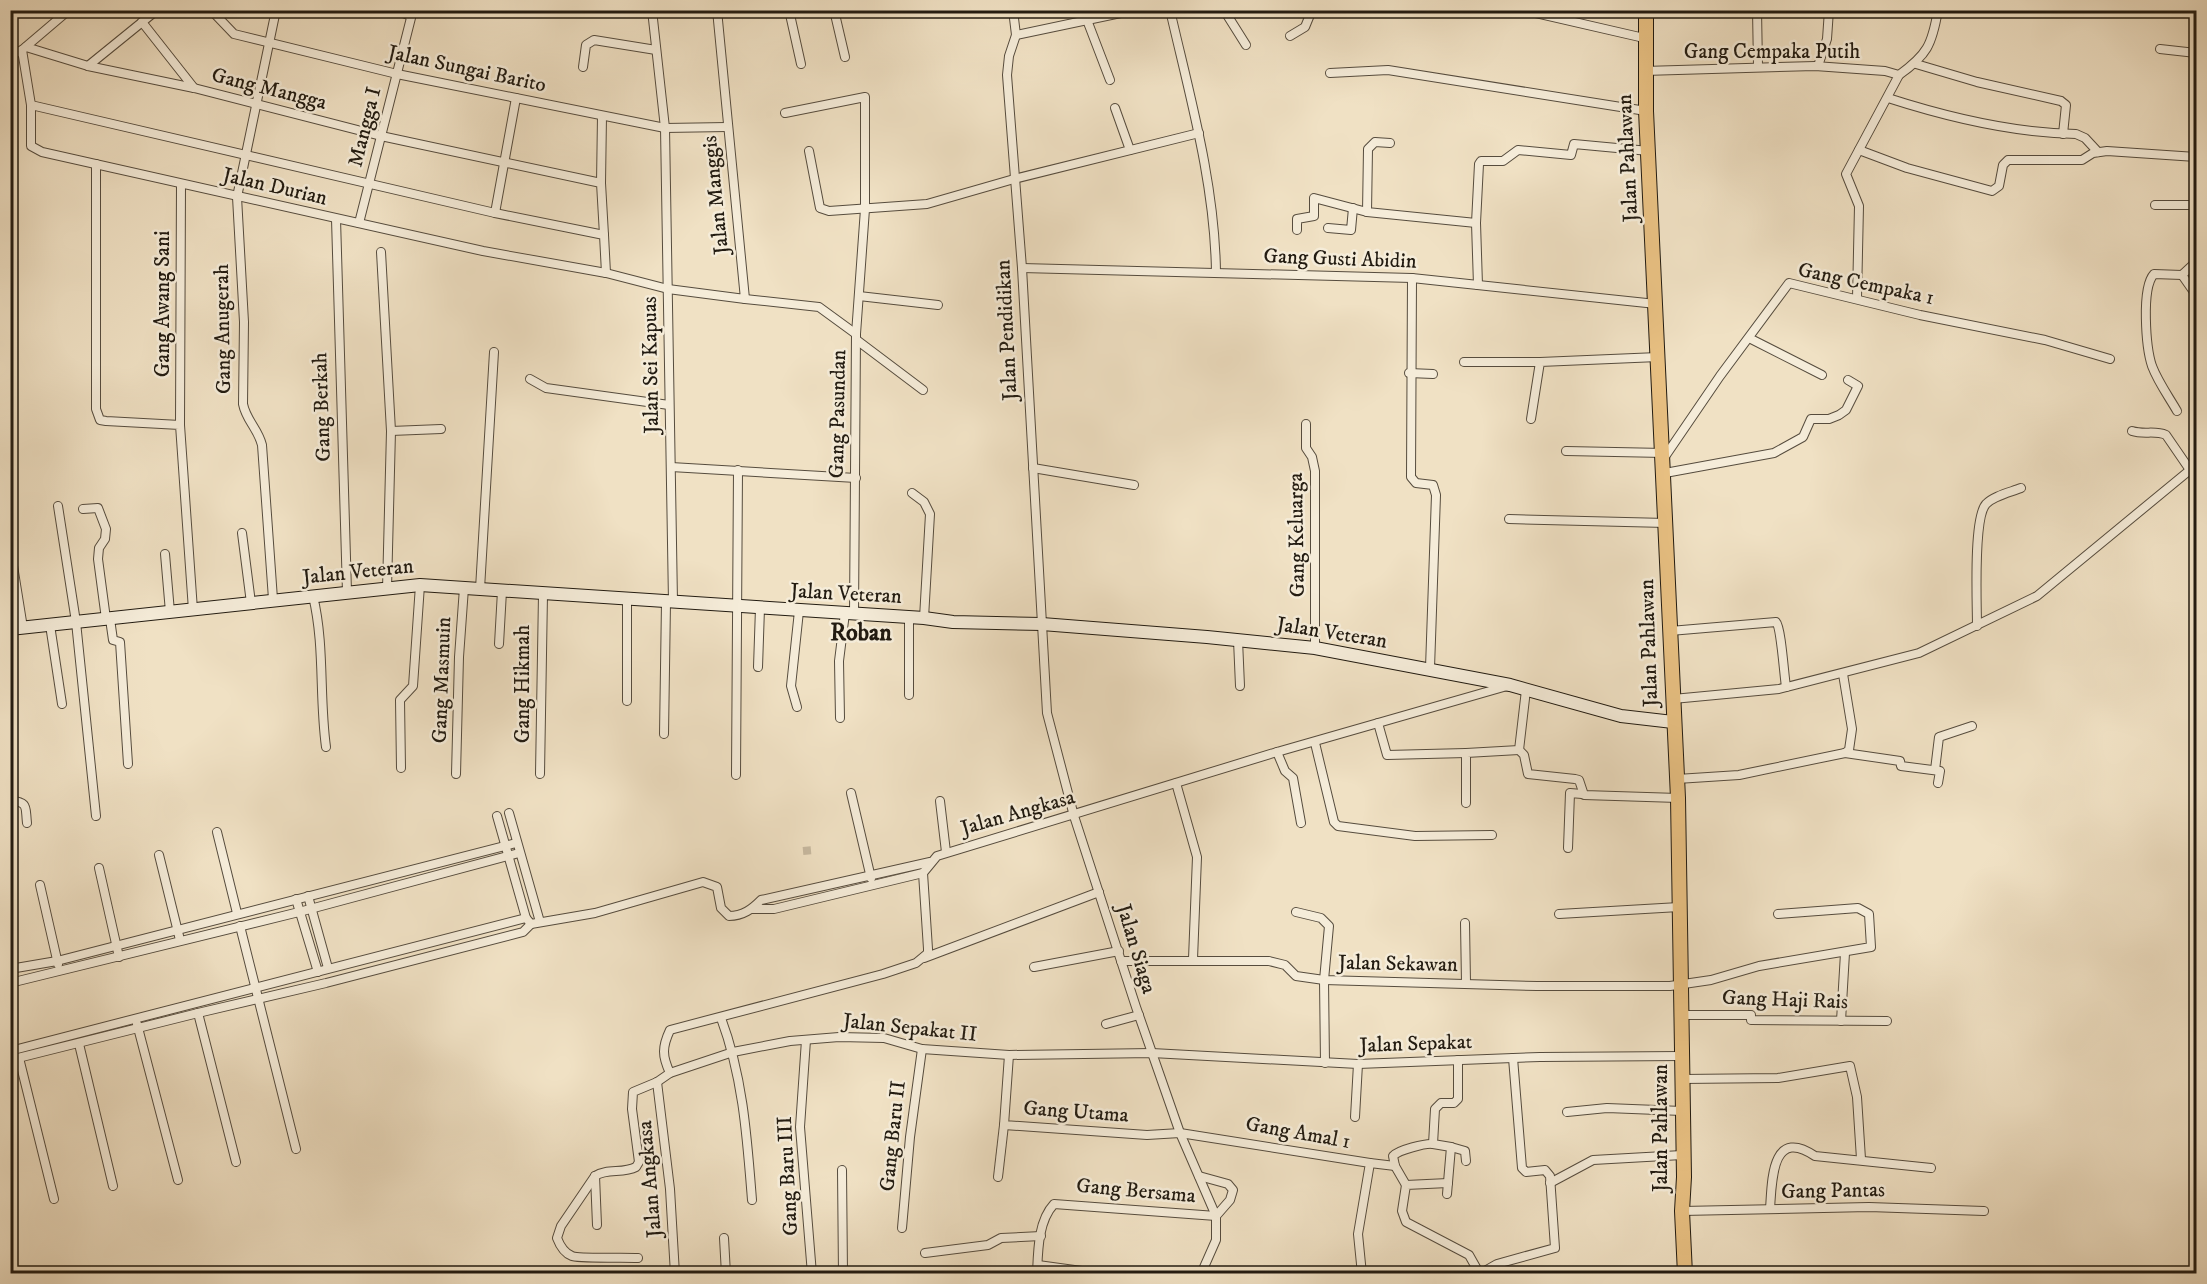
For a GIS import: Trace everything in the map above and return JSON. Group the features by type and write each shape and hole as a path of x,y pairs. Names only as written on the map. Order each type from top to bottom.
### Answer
{"main road":[{"name":"Jalan Pahlawan","path":"1646,10 1644,71 1665,473 1673,722 1678,798 1682,1211 1685,1274"}],"street":[{"path":"10,56 24,48 69,10"},
{"path":"88,66 157,10"},
{"name":"Jalan Sungai Barito","path":"211,10 234,34 397,74 665,128 727,127"},
{"name":"Gang Anugerah","path":"273,599 262,445 259,434 246,417 243,404 244,322 237,196 244,153 271,43 276,10"},
{"path":"396,10 412,13"},
{"name":"Jalan Sei Kapuas","path":"652,10 665,128 671,467 670,602 664,734"},
{"name":"Jalan Manggis","path":"717,10 745,299"},
{"path":"789,10 801,64"},
{"path":"834,10 845,57"},
{"path":"1013,10 1016,35 1135,10"},
{"path":"1170,10 1198,133 1213,218 1216,273"},
{"path":"1224,10 1246,45"},
{"path":"1290,36 1305,27 1312,10"},
{"path":"1522,10 1644,38"},
{"path":"1757,10 1758,66"},
{"path":"1818,66 1827,39 1829,10"},
{"path":"1857,298 1859,206 1846,174 1899,75 1916,64 1930,46 1938,10"},
{"name":"Mangga I","path":"359,224 412,13"},
{"path":"1087,20 1110,80"},
{"path":"142,22 194,88"},
{"name":"Jalan Pendidikan","path":"1016,35 1006,75 1022,268 1042,624"},
{"path":"583,67 584,50 594,40 656,50"},
{"name":"Gang Mangga","path":"24,48 88,66 194,88 381,136 601,183"},
{"name":"Jalan Durian","path":"24,48 31,105 30,138 35,150 336,219 483,251 606,273 668,289"},
{"path":"2160,49 2196,53"},
{"path":"1916,64 1977,82 2061,101 2066,105 2063,134"},
{"name":"Gang Cempaka Putih","path":"1644,71 1818,66 1885,71 1899,75"},
{"path":"1330,73 1388,70 1646,111"},
{"path":"785,113 865,97 866,209 857,337 923,390"},
{"path":"495,213 516,98"},
{"path":"1888,98 1932,111 2080,135 2098,152"},
{"path":"31,105 495,213 604,235"},
{"path":"1115,108 1130,150"},
{"path":"602,116 601,183 606,273"},
{"path":"809,151 820,208 829,211 927,204 1014,179 1198,133"},
{"path":"1366,212 1368,149 1375,141 1390,143"},
{"path":"1478,285 1476,223 1479,164 1485,159 1503,161 1518,150 1571,155 1574,144 1649,151"},
{"path":"1859,150 1907,168 1992,191 1999,186 2003,165 2007,160 2082,160 2098,152 2196,157"},
{"path":"96,164 96,410 100,420 180,425"},
{"name":"Gang Awang Sani","path":"181,184 180,425 193,610"},
{"path":"1297,230 1297,219 1314,216 1314,198 1366,212 1476,223"},
{"path":"2155,205 2196,205"},
{"path":"1328,228 1351,230 1353,208"},
{"name":"Gang Berkah","path":"336,219 347,592"},
{"path":"381,252 391,431 387,589"},
{"path":"2177,411 2152,364 2146,331 2147,292 2154,274 2182,275 2196,262"},
{"name":"Gang Gusti Abidin","path":"1022,268 1412,278 1656,304"},
{"path":"2182,275 2196,295"},
{"path":"1412,278 1409,373 1411,477 1416,483 1433,485 1436,495 1430,668"},
{"name":"Gang Cempaka 1","path":"1664,456 1789,283 1920,315 2045,340 2110,359"},
{"path":"668,289 745,299"},
{"path":"859,296 938,305"},
{"name":"Gang Pasundan","path":"745,299 819,308 857,337 856,478 849,614 839,661 840,718"},
{"path":"1749,338 1822,375"},
{"path":"480,589 494,352"},
{"path":"1464,362 1540,362 1658,357"},
{"path":"1531,419 1540,362"},
{"path":"1409,373 1432,374"},
{"path":"531,379 546,388 669,405"},
{"path":"1665,473 1783,450 1803,436 1811,419 1829,419 1846,410 1858,386 1848,380"},
{"name":"Gang Keluarga","path":"1306,424 1306,448 1314,464 1315,648"},
{"path":"391,431 441,429"},
{"path":"1673,699 1786,687 1843,674 1919,653 2021,606 2056,583 2193,468 2166,435 2160,432 2141,434 2132,431"},
{"path":"1566,451 1664,456"},
{"path":"671,467 856,478"},
{"path":"1033,468 1134,485"},
{"path":"736,775 738,470"},
{"path":"1977,626 1976,565 1983,509 1992,500 2021,488"},
{"path":"912,493 924,502 930,514 924,618"},
{"path":"58,506 76,622 96,816"},
{"path":"83,509 98,508 106,529 105,539 99,548 98,559 112,640 120,642 128,764"},
{"path":"1509,519 1666,523"},
{"path":"242,533 252,603"},
{"path":"10,547 17,629"},
{"path":"165,554 170,612"},
{"path":"400,768 400,700 413,686 420,585"},
{"name":"Jalan Veteran","path":"17,629 273,599 314,597 420,585 924,618 952,622 1042,624 1315,648 1510,685 1622,716 1673,722"},
{"name":"Gang Masmuin","path":"456,774 459,657 464,588"},
{"path":"499,644 502,591"},
{"name":"Gang Hikmah","path":"540,774 543,594"},
{"path":"314,597 323,662 322,715 326,747"},
{"path":"627,600 627,701"},
{"path":"758,667 760,608"},
{"path":"797,707 791,686 799,611"},
{"path":"909,618 909,695"},
{"path":"1670,631 1776,622 1782,635 1780,649 1786,687"},
{"name":"Jalan Siaga","path":"1042,624 1047,713 1074,816 1138,1015 1180,1133 1216,1216 1216,1240 1201,1274"},
{"path":"50,625 62,704"},
{"path":"1238,640 1239,686"},
{"path":"1843,674 1852,729 1849,750 1845,753"},
{"name":"Jalan Angkasa","path":"923,873 930,862 946,852 1074,816 1277,752 1315,743 1510,685"},
{"path":"1519,750 1526,690"},
{"path":"1378,723 1388,755 1519,750 1524,755 1528,774 1575,778 1579,780 1582,794"},
{"path":"1935,770 1939,738 1972,726"},
{"path":"1315,743 1334,822 1338,826 1415,836 1492,835"},
{"path":"1277,752 1285,771 1293,778 1301,823"},
{"path":"1466,753 1466,803"},
{"path":"1677,780 1739,775 1845,753 1900,761 1901,766 1941,771 1938,783"},
{"path":"1176,783 1197,857 1193,959"},
{"path":"851,793 873,885"},
{"path":"1568,848 1570,793 1678,798"},
{"path":"10,800 25,804 27,823"},
{"path":"940,801 946,852"},
{"path":"509,813 532,921"},
{"path":"497,816 507,856 532,921"},
{"path":"217,832 237,913"},
{"path":"10,969 57,961 177,928 516,843"},
{"path":"10,984 311,909 519,853"},
{"path":"159,855 180,940"},
{"path":"10,1051 323,970 532,921 595,913 703,882 717,887 722,908 729,916 738,916 752,909 762,900 930,862"},
{"path":"99,868 119,957"},
{"path":"752,909 774,909 923,873 928,949 921,959"},
{"path":"40,885 60,970"},
{"path":"670,1073 663,1059 663,1049 670,1030 883,974 1099,892"},
{"path":"308,896 326,983"},
{"path":"296,899 299,912 323,970"},
{"path":"1559,914 1678,907"},
{"name":"Jalan Sekawan","path":"1121,961 1193,959 1269,961 1285,965 1296,976 1324,980 1537,986 1680,984 1711,980 1759,966 1871,947 1869,914 1858,908 1778,914"},
{"path":"1296,912 1321,918 1329,926 1324,980 1325,1063"},
{"path":"54,1199 15,1059 523,932 532,921"},
{"path":"1465,923 1466,983"},
{"path":"240,926 260,998 296,1149"},
{"path":"1034,967 1119,951"},
{"path":"1841,1021 1845,952"},
{"path":"198,1012 236,1162"},
{"path":"1106,1024 1138,1015"},
{"name":"Gang Haji Rais","path":"1681,1015 1751,1015 1751,1020 1887,1021"},
{"path":"136,1017 178,1180"},
{"path":"721,1018 733,1052 746,1115 752,1200"},
{"name":"Jalan Sepakat II","path":"595,1176 603,1172 627,1170 636,1167 639,1162 632,1108 633,1092 657,1082 670,1073 733,1052 839,1037 884,1038 922,1049 1009,1055 1152,1053"},
{"name":"Gang Baru III","path":"806,1040 800,1127 812,1274"},
{"path":"79,1044 113,1186"},
{"name":"Gang Baru II","path":"902,1228 910,1137 922,1049"},
{"name":"Jalan Sepakat","path":"1152,1053 1358,1064 1513,1058 1682,1056"},
{"name":"Gang Utama","path":"1009,1055 1004,1125 1147,1135 1180,1133"},
{"path":"1466,1161 1465,1151 1424,1143 1397,1152 1393,1156 1395,1166 1406,1185 1402,1211 1406,1222 1457,1247 1470,1257 1478,1271 1483,1272 1497,1264 1555,1248 1550,1176 1545,1170 1526,1172 1522,1168 1513,1058"},
{"path":"1433,1144 1435,1109 1441,1103 1454,1103 1458,1099 1458,1060"},
{"path":"1354,1117 1358,1064"},
{"path":"1682,1079 1778,1078 1850,1066 1857,1097 1861,1159"},
{"name":"Jalan Angkasa","path":"657,1082 670,1189 675,1274"},
{"path":"1567,1113 1607,1108 1682,1112"},
{"path":"998,1177 1004,1125"},
{"name":"Gang Amal 1","path":"1180,1133 1370,1163 1358,1234 1362,1274"},
{"path":"1447,1194 1451,1147"},
{"path":"1770,1209 1774,1168 1778,1156 1785,1150 1798,1148 1815,1156 1931,1168"},
{"path":"1550,1183 1593,1160 1682,1155"},
{"path":"1370,1163 1395,1166"},
{"path":"842,1170 843,1274"},
{"path":"595,1176 597,1225"},
{"path":"595,1176 561,1226 557,1238 560,1246 573,1257 611,1255 638,1258"},
{"path":"1198,1176 1228,1184 1233,1190 1230,1200 1216,1216"},
{"path":"1406,1185 1448,1183"},
{"name":"Gang Bersama","path":"1037,1269 1046,1213 1059,1202 1216,1216"},
{"name":"Gang Pantas","path":"1682,1211 1869,1207 1983,1211"},
{"path":"925,1253 988,1245 1010,1237 1041,1236"},
{"path":"724,1238 726,1274"},
{"path":"1037,1269 1096,1273"}],"tunnel":[{"path":"803,851 814,850"}],"district":[{"name":"Roban","path":"861,633"}]}
